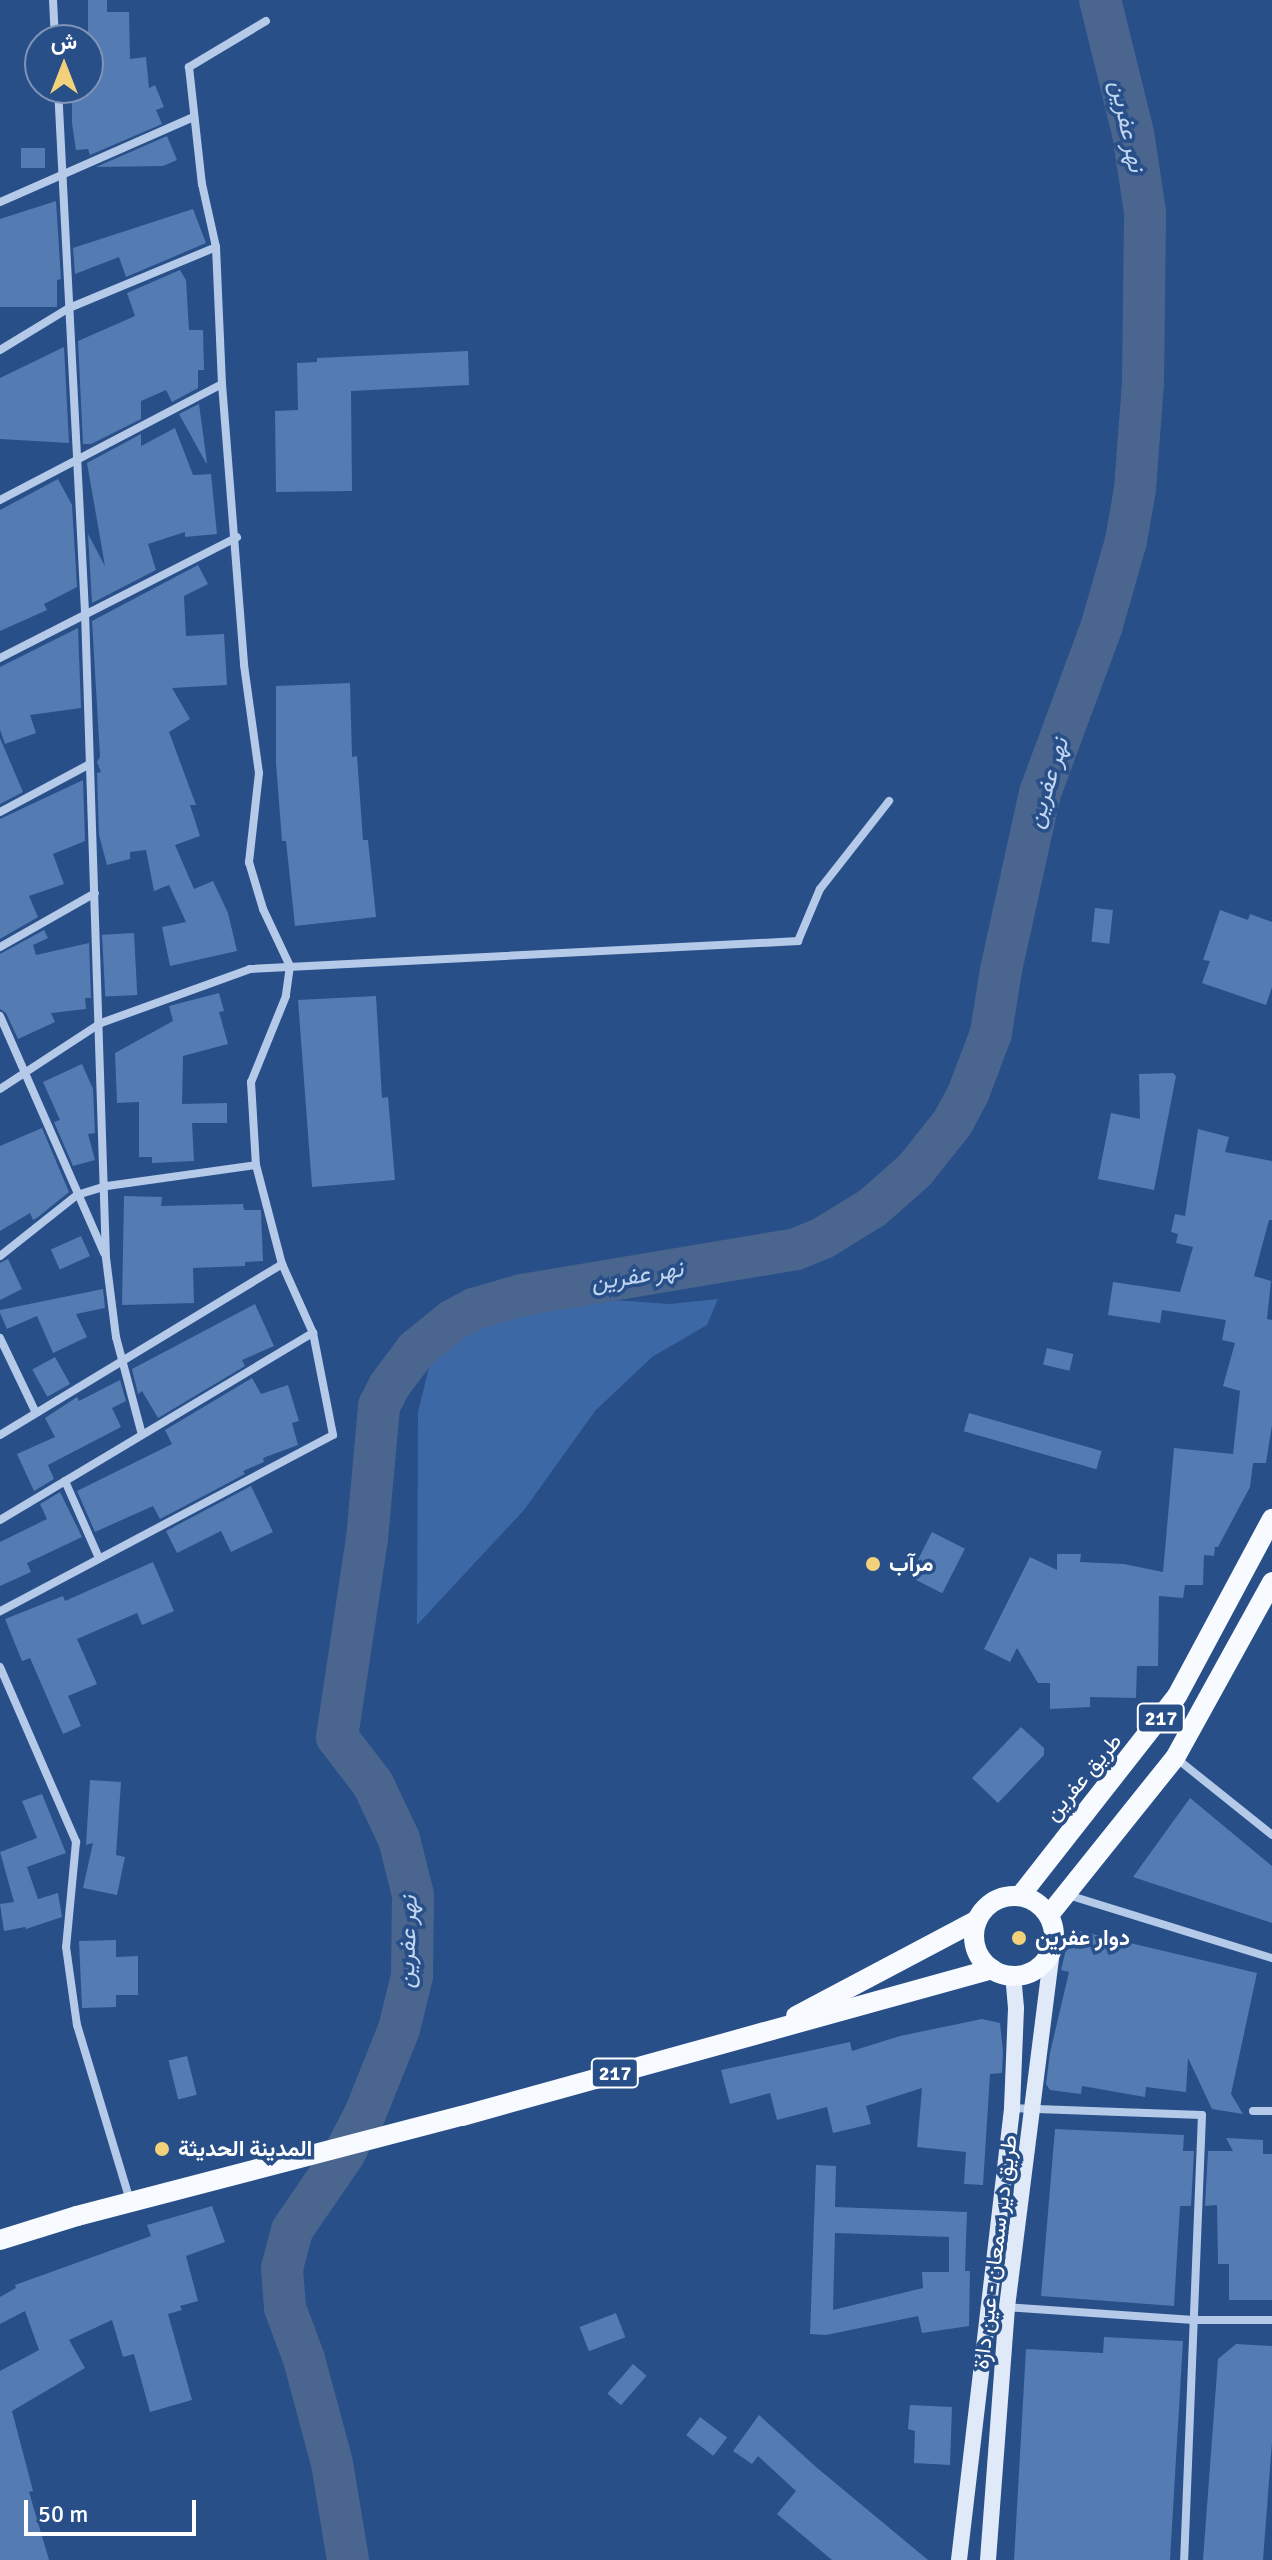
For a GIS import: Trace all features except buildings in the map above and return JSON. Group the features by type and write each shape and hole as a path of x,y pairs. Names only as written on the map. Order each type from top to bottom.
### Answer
{"main road":[{"name":"طريق عفرين","path":"1020,1896 1177,1696 1272,1519"},
{"name":"217","path":"1049,1915 1063,1893 1175,1758 1272,1582"},
{"path":"977,1920 974,1942 978,1953 992,1969 1013,1976 1041,1966 1055,1938 1049,1915 1041,1906 1020,1896"},
{"name":"217","path":"768,2031 977,1920 994,1901 1020,1896"},
{"name":"طريق دير سمعان - عين دارة","path":"988,2560 1007,2307 1052,1949"},
{"name":"217","path":"0,2240 992,1969"},
{"name":"طريق دير سمعان - عين دارة","path":"959,2560 1012,2108 1016,2008 1013,1976"}],"street":[{"path":"53,0 54,24"},
{"path":"0,1611 333,1435 313,1333 282,1264 256,1165 251,1082 286,996 290,966 263,909 249,862 259,773 244,665 237,537 222,384 216,247 202,184 189,67 266,21"},
{"path":"59,104 85,612 88,765 107,1186 106,1258 123,1361 142,1435"},
{"path":"0,202 194,117"},
{"path":"0,350 69,308 216,247"},
{"path":"0,500 222,384"},
{"path":"0,658 237,537"},
{"path":"0,812 88,765"},
{"path":"0,1089 101,1023 250,969 798,941 820,889 889,801"},
{"path":"0,947 95,893"},
{"path":"0,1016 106,1258"},
{"path":"0,1256 77,1195 107,1186 256,1165"},
{"path":"0,1435 282,1264"},
{"path":"0,1520 313,1333"},
{"path":"0,1338 36,1413"},
{"path":"65,1481 99,1558"},
{"path":"0,1667 76,1842 66,1947 77,2025 131,2203"},
{"path":"1175,1758 1272,1835"},
{"path":"1063,1893 1272,1958"},
{"path":"1012,2108 1202,2115 1184,2560"},
{"path":"1253,2111 1272,2111"},
{"path":"988,2306 1194,2320 1272,2320"}],"shaded area":[{"path":"718,1299 707,1325 652,1357 595,1411 524,1510 417,1625 418,1412 431,1359 475,1315 614,1300 670,1304"}],"waterway":[{"name":"نهر عفرين","path":"348,2560 332,2463 304,2359 285,2308 282,2268 292,2230 344,2154 365,2114 399,2029 412,1976 413,1895 399,1839 373,1784 337,1737 367,1539 379,1406 389,1386 416,1350 453,1320 474,1309 522,1295 796,1249 823,1238 872,1208 915,1170 953,1122 968,1094 991,1033 1001,970 1040,793 1102,625 1126,541 1135,489 1143,382 1145,212 1133,133 1100,0"}],"place":[{"name":"مرآب","path":"873,1564"},
{"name":"دوار عفرين","path":"1019,1938"},
{"name":"المدينة الحديثة","path":"162,2149"}]}
